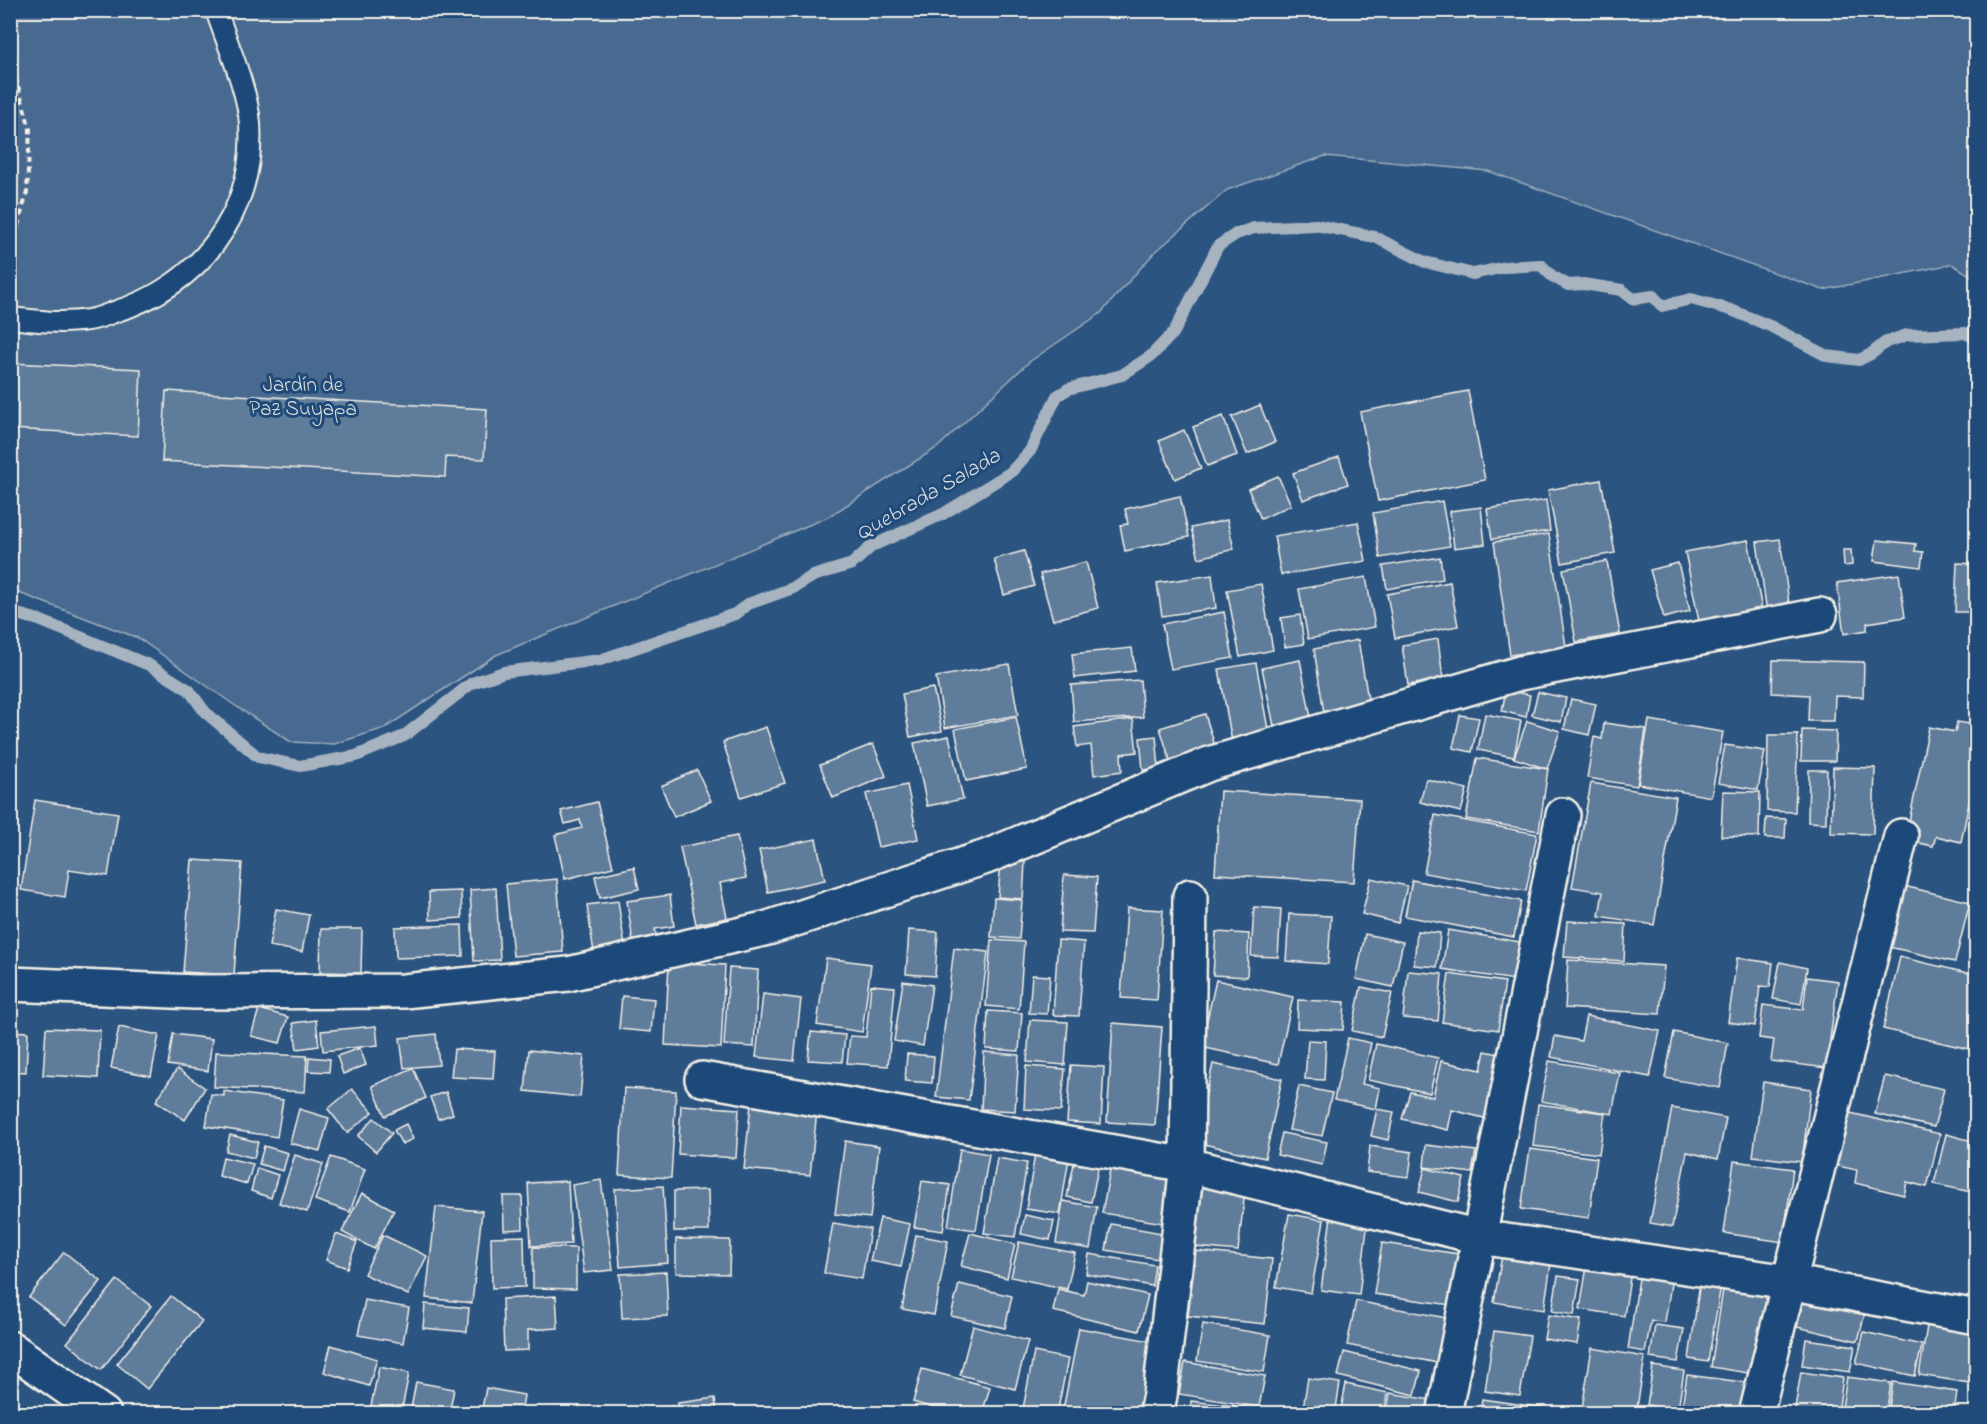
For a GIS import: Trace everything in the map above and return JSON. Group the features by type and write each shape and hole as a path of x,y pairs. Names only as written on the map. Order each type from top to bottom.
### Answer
{"street":[{"path":"10,984 195,992 404,991 568,974 768,928 986,857 1209,764 1509,676 1820,615"},
{"path":"1444,1413 1563,815"},
{"path":"1755,1413 1901,836"},
{"path":"1156,1413 1187,1165 1190,896"},
{"path":"702,1080 1187,1165 1479,1237 1789,1282 1977,1317"},
{"path":"10,1348 104,1413"}],"lane":[{"path":"10,318 45,322 88,320 132,307 168,289 204,258 231,221 248,173 250,123 242,87 216,10"}],"path":[{"path":"10,68 15,75 30,129 27,192 10,255"}],"green space":[{"name":"Jardín de Paz Suyapa","path":"10,11 1976,11 1976,279 1952,264 1823,290 1488,171 1325,156 1227,190 1153,254 1101,313 1029,362 938,447 828,517 496,655 385,728 334,744 291,742 138,638 11,590"}],"building":[{"path":"10,363 141,369 138,436 10,429"},
{"path":"166,391 487,409 484,459 446,457 445,477 162,461"},
{"path":"1468,391 1485,480 1378,501 1360,412"},
{"path":"1260,405 1275,442 1247,454 1232,417"},
{"path":"1223,416 1237,455 1207,466 1193,427"},
{"path":"1184,430 1201,468 1175,479 1159,441"},
{"path":"1339,457 1348,484 1303,500 1293,473"},
{"path":"1278,476 1291,505 1261,519 1248,489"},
{"path":"1601,480 1615,553 1562,563 1548,490"},
{"path":"1180,496 1189,537 1125,551 1120,525 1128,524 1125,509"},
{"path":"1546,500 1550,531 1492,539 1487,509"},
{"path":"1442,501 1450,546 1380,558 1373,513"},
{"path":"1481,507 1485,544 1454,548 1450,511"},
{"path":"1227,520 1234,549 1199,558 1191,528"},
{"path":"1358,522 1366,561 1281,575 1274,536"},
{"path":"1549,534 1566,647 1510,655 1494,542"},
{"path":"1780,539 1790,610 1767,613 1757,542"},
{"path":"1748,540 1762,609 1699,621 1685,552"},
{"path":"1877,540 1916,544 1915,551 1923,552 1921,567 1874,561"},
{"path":"1843,550 1851,550 1852,565 1844,566"},
{"path":"1024,551 1034,586 1004,595 994,559"},
{"path":"1440,557 1443,579 1387,589 1383,566"},
{"path":"1607,561 1620,634 1576,642 1563,569"},
{"path":"1086,562 1098,608 1053,620 1040,574"},
{"path":"1678,563 1690,611 1664,618 1650,570"},
{"path":"1957,563 1976,564 1976,612 1955,612"},
{"path":"1899,574 1905,617 1867,623 1867,630 1844,634 1837,583"},
{"path":"1212,575 1216,608 1162,616 1157,583"},
{"path":"1366,577 1375,627 1308,639 1299,589"},
{"path":"1450,582 1458,626 1395,638 1387,594"},
{"path":"1261,584 1273,650 1240,657 1227,590"},
{"path":"1224,612 1233,658 1171,669 1162,624"},
{"path":"1300,615 1304,644 1285,647 1281,618"},
{"path":"1438,639 1443,679 1408,685 1402,645"},
{"path":"1358,640 1369,705 1324,713 1314,649"},
{"path":"1132,648 1135,671 1075,678 1072,654"},
{"path":"1300,660 1311,718 1274,726 1262,668"},
{"path":"1773,660 1864,662 1863,697 1835,696 1834,721 1808,721 1809,695 1772,693"},
{"path":"1256,663 1269,735 1232,742 1219,669"},
{"path":"1009,664 1018,715 945,728 936,677"},
{"path":"1140,680 1143,717 1074,722 1071,685"},
{"path":"933,688 942,731 910,737 902,694"},
{"path":"1506,690 1530,695 1526,717 1502,711"},
{"path":"1538,692 1566,698 1561,722 1532,715"},
{"path":"1571,699 1596,704 1589,735 1564,729"},
{"path":"1205,714 1215,746 1170,760 1160,728"},
{"path":"1485,714 1521,721 1514,757 1478,750"},
{"path":"1460,715 1479,718 1472,752 1453,748"},
{"path":"1016,717 1027,769 966,781 955,729"},
{"path":"1133,719 1137,752 1121,754 1122,771 1094,775 1091,745 1077,747 1074,727"},
{"path":"1649,720 1723,732 1711,797 1638,784"},
{"path":"1527,721 1560,731 1547,769 1514,758"},
{"path":"1957,722 1976,725 1976,769 1961,842 1936,836 1933,846 1905,840 1929,727 1955,732"},
{"path":"1604,723 1646,729 1637,786 1587,778 1594,737 1602,739"},
{"path":"766,727 785,783 741,797 723,742"},
{"path":"1802,730 1836,731 1835,761 1801,761"},
{"path":"1768,735 1798,735 1795,812 1767,811"},
{"path":"949,736 963,799 927,806 914,743"},
{"path":"1156,736 1159,768 1143,770 1140,738"},
{"path":"873,744 886,776 833,798 820,765"},
{"path":"1725,745 1765,751 1758,790 1718,783"},
{"path":"1477,758 1548,769 1539,831 1466,819"},
{"path":"1833,767 1875,768 1873,834 1831,833"},
{"path":"697,770 711,801 674,817 661,786"},
{"path":"1809,770 1827,770 1826,823 1808,822"},
{"path":"1426,779 1467,789 1461,812 1420,802"},
{"path":"1591,783 1676,797 1654,925 1599,916 1603,892 1572,887"},
{"path":"907,785 918,839 878,847 866,794"},
{"path":"1220,791 1360,799 1354,882 1215,874"},
{"path":"1723,791 1760,792 1759,837 1721,836"},
{"path":"1974,794 1976,795 1976,827 1969,826"},
{"path":"35,800 118,813 108,876 69,870 65,897 21,890"},
{"path":"597,802 613,867 565,879 555,835 582,828 580,820 565,824 561,811"},
{"path":"1435,815 1537,834 1526,891 1424,873"},
{"path":"1766,818 1786,819 1785,838 1765,838"},
{"path":"737,836 746,878 720,883 727,918 696,924 680,847"},
{"path":"816,839 825,880 768,892 759,850"},
{"path":"192,860 242,863 234,975 183,972"},
{"path":"1001,860 1025,862 1023,899 998,897"},
{"path":"634,867 639,889 600,898 595,876"},
{"path":"1064,875 1097,877 1093,933 1060,932"},
{"path":"1371,878 1407,886 1398,923 1362,914"},
{"path":"557,879 563,952 513,956 506,884"},
{"path":"1412,880 1521,901 1514,937 1405,916"},
{"path":"1904,886 1970,902 1955,962 1889,947"},
{"path":"496,888 500,960 474,961 470,890"},
{"path":"461,891 462,918 430,920 429,892"},
{"path":"670,895 674,926 655,929 658,945 634,949 627,901"},
{"path":"994,898 1022,900 1019,939 991,937"},
{"path":"618,901 625,948 594,953 587,905"},
{"path":"1254,907 1281,909 1278,957 1251,956"},
{"path":"1127,908 1163,910 1157,1000 1121,998"},
{"path":"276,909 309,915 302,952 269,946"},
{"path":"1289,914 1331,916 1328,964 1286,961"},
{"path":"1567,921 1626,924 1624,961 1564,957"},
{"path":"462,925 463,956 396,958 395,927"},
{"path":"321,929 362,929 361,973 320,972"},
{"path":"909,930 938,932 935,976 906,974"},
{"path":"1448,930 1521,942 1515,980 1442,969"},
{"path":"1417,931 1440,933 1437,967 1414,965"},
{"path":"1216,932 1249,934 1247,977 1213,975"},
{"path":"1365,934 1403,942 1393,987 1356,979"},
{"path":"991,940 1024,942 1019,1009 986,1006"},
{"path":"1058,940 1084,942 1079,1016 1053,1015"},
{"path":"954,948 988,952 969,1100 936,1097"},
{"path":"1900,957 1976,975 1976,1025 1969,1049 1883,1029"},
{"path":"826,958 871,964 862,1032 817,1025"},
{"path":"1737,958 1773,963 1770,987 1760,986 1755,1026 1728,1022"},
{"path":"1568,960 1664,966 1660,1014 1565,1008"},
{"path":"669,962 725,965 721,1048 665,1045"},
{"path":"1780,962 1807,968 1801,1004 1773,999"},
{"path":"729,968 758,970 754,1047 724,1045"},
{"path":"1408,971 1442,974 1438,1021 1403,1018"},
{"path":"1449,974 1505,982 1498,1030 1442,1022"},
{"path":"1032,975 1050,976 1047,1014 1029,1013"},
{"path":"1807,977 1838,981 1826,1068 1771,1061 1774,1040 1759,1038 1763,1005 1803,1010"},
{"path":"1216,980 1293,997 1278,1064 1201,1047"},
{"path":"903,981 932,985 923,1046 894,1041"},
{"path":"871,985 895,987 888,1066 847,1063 850,1036 866,1037"},
{"path":"1361,987 1392,993 1382,1037 1352,1031"},
{"path":"763,994 801,999 794,1061 756,1057"},
{"path":"622,996 654,999 651,1032 619,1029"},
{"path":"1298,1000 1345,1002 1343,1030 1297,1028"},
{"path":"259,1009 288,1017 280,1043 251,1036"},
{"path":"988,1011 1022,1013 1019,1051 986,1049"},
{"path":"1586,1016 1660,1031 1650,1077 1551,1057 1555,1036 1581,1041"},
{"path":"316,1020 319,1046 297,1049 293,1023"},
{"path":"1030,1020 1068,1022 1065,1065 1027,1062"},
{"path":"1113,1023 1162,1027 1155,1125 1107,1122"},
{"path":"376,1026 378,1045 323,1051 321,1031"},
{"path":"119,1027 159,1035 151,1076 111,1068"},
{"path":"46,1028 100,1030 98,1078 43,1075"},
{"path":"10,1031 28,1032 26,1072 10,1071"},
{"path":"811,1032 845,1035 842,1062 808,1060"},
{"path":"1674,1032 1728,1043 1720,1088 1665,1078"},
{"path":"173,1034 212,1039 208,1071 168,1065"},
{"path":"436,1034 439,1065 404,1068 400,1038"},
{"path":"1348,1038 1371,1043 1362,1084 1380,1088 1376,1109 1334,1100"},
{"path":"1308,1040 1326,1041 1324,1080 1305,1079"},
{"path":"1376,1044 1438,1058 1430,1093 1368,1080"},
{"path":"360,1048 366,1065 343,1074 337,1056"},
{"path":"454,1049 495,1051 493,1079 451,1077"},
{"path":"529,1050 584,1056 580,1097 525,1091"},
{"path":"1485,1051 1508,1056 1492,1120 1452,1110 1448,1130 1402,1119 1410,1092 1433,1097 1441,1061 1481,1070"},
{"path":"216,1052 307,1056 305,1092 214,1087"},
{"path":"984,1052 1019,1055 1015,1111 981,1109"},
{"path":"907,1054 934,1056 932,1083 905,1081"},
{"path":"309,1057 330,1059 329,1072 308,1071"},
{"path":"1549,1061 1620,1073 1612,1114 1541,1101"},
{"path":"1213,1064 1282,1079 1265,1158 1195,1142"},
{"path":"1071,1065 1104,1067 1101,1124 1067,1122"},
{"path":"1026,1066 1065,1069 1061,1111 1024,1109"},
{"path":"413,1068 426,1098 385,1116 372,1086"},
{"path":"177,1069 205,1088 185,1120 156,1101"},
{"path":"1885,1076 1944,1089 1934,1127 1875,1114"},
{"path":"1763,1082 1811,1089 1802,1162 1753,1156"},
{"path":"1299,1086 1332,1093 1322,1136 1289,1130"},
{"path":"624,1088 676,1091 671,1178 619,1175"},
{"path":"352,1089 373,1112 347,1133 328,1109"},
{"path":"224,1091 283,1100 277,1137 206,1126 211,1094 224,1096"},
{"path":"446,1092 453,1114 438,1119 430,1097"},
{"path":"751,1104 817,1111 810,1175 744,1169"},
{"path":"1538,1104 1605,1113 1599,1154 1533,1146"},
{"path":"681,1105 739,1109 736,1158 678,1154"},
{"path":"1672,1108 1726,1118 1718,1159 1687,1152 1672,1227 1650,1223"},
{"path":"299,1109 329,1118 320,1151 290,1143"},
{"path":"1377,1109 1394,1112 1388,1140 1371,1136"},
{"path":"1846,1112 1940,1134 1927,1187 1907,1182 1904,1195 1855,1183 1857,1170 1833,1165"},
{"path":"374,1118 392,1133 376,1152 358,1136"},
{"path":"406,1124 413,1139 402,1144 394,1130"},
{"path":"1282,1133 1327,1142 1322,1165 1277,1155"},
{"path":"1946,1134 1976,1142 1976,1193 1934,1184"},
{"path":"230,1135 258,1142 254,1158 226,1151"},
{"path":"845,1141 879,1146 870,1218 835,1214"},
{"path":"1426,1145 1476,1151 1472,1173 1424,1167"},
{"path":"264,1146 288,1153 283,1171 259,1164"},
{"path":"1370,1146 1412,1152 1409,1177 1367,1172"},
{"path":"960,1149 989,1154 976,1230 948,1226"},
{"path":"1530,1149 1597,1158 1589,1218 1521,1209"},
{"path":"1035,1154 1069,1158 1060,1214 1026,1209"},
{"path":"295,1155 323,1164 307,1212 279,1203"},
{"path":"223,1157 253,1164 247,1184 219,1176"},
{"path":"331,1157 365,1169 350,1212 315,1200"},
{"path":"997,1158 1027,1163 1015,1237 984,1233"},
{"path":"1075,1159 1099,1164 1091,1202 1067,1197"},
{"path":"1734,1161 1793,1169 1783,1242 1724,1233"},
{"path":"1111,1164 1171,1174 1163,1223 1102,1213"},
{"path":"257,1168 278,1175 271,1198 251,1191"},
{"path":"1425,1168 1464,1178 1458,1202 1419,1192"},
{"path":"601,1180 613,1270 584,1273 572,1185"},
{"path":"568,1181 571,1244 531,1246 528,1183"},
{"path":"922,1181 950,1185 943,1231 914,1227"},
{"path":"1202,1185 1245,1190 1238,1251 1196,1247"},
{"path":"663,1186 668,1263 620,1267 615,1189"},
{"path":"708,1190 709,1231 674,1231 674,1191"},
{"path":"362,1193 394,1210 374,1249 342,1232"},
{"path":"503,1196 522,1196 523,1229 504,1230"},
{"path":"1063,1201 1097,1207 1090,1249 1056,1243"},
{"path":"436,1207 482,1211 472,1303 426,1298"},
{"path":"1289,1214 1324,1220 1311,1293 1276,1287"},
{"path":"1025,1215 1054,1221 1050,1240 1021,1234"},
{"path":"1331,1216 1368,1220 1359,1295 1321,1290"},
{"path":"880,1218 910,1224 901,1267 870,1261"},
{"path":"833,1223 870,1229 862,1279 824,1273"},
{"path":"1111,1224 1162,1233 1158,1259 1106,1250"},
{"path":"970,1233 1015,1244 1007,1278 961,1266"},
{"path":"336,1234 357,1242 347,1268 326,1260"},
{"path":"383,1235 427,1256 408,1295 364,1274"},
{"path":"916,1235 948,1241 934,1315 902,1309"},
{"path":"524,1236 525,1287 492,1288 491,1237"},
{"path":"676,1239 730,1240 729,1274 676,1273"},
{"path":"1019,1242 1075,1253 1067,1289 1011,1277"},
{"path":"1382,1243 1459,1254 1451,1305 1374,1294"},
{"path":"533,1247 576,1248 576,1289 533,1288"},
{"path":"1503,1249 1552,1257 1544,1310 1494,1302"},
{"path":"1196,1251 1272,1259 1265,1324 1188,1316"},
{"path":"64,1252 101,1281 66,1325 29,1297"},
{"path":"1089,1254 1155,1265 1152,1286 1086,1274"},
{"path":"1587,1266 1631,1272 1624,1316 1580,1309"},
{"path":"666,1272 668,1316 622,1318 620,1274"},
{"path":"1640,1272 1672,1277 1665,1322 1651,1321 1645,1352 1628,1349"},
{"path":"1558,1276 1580,1279 1574,1315 1552,1311"},
{"path":"117,1280 151,1306 101,1370 67,1343"},
{"path":"1087,1281 1148,1295 1139,1331 1053,1311 1058,1289 1084,1295"},
{"path":"1700,1282 1721,1285 1708,1362 1689,1359"},
{"path":"1724,1283 1768,1290 1754,1374 1711,1367"},
{"path":"959,1284 1012,1296 1005,1328 951,1316"},
{"path":"1805,1294 1866,1308 1858,1341 1797,1327"},
{"path":"171,1296 202,1321 147,1389 117,1364"},
{"path":"556,1296 558,1328 528,1330 528,1350 504,1351 502,1299"},
{"path":"365,1300 409,1308 403,1343 358,1335"},
{"path":"1356,1301 1447,1318 1438,1363 1347,1345"},
{"path":"425,1304 469,1308 467,1332 423,1328"},
{"path":"1929,1314 1976,1321 1976,1384 1919,1375"},
{"path":"1548,1315 1581,1320 1577,1344 1544,1339"},
{"path":"1203,1324 1270,1335 1264,1372 1197,1361"},
{"path":"1655,1325 1684,1329 1678,1362 1650,1358"},
{"path":"973,1326 1028,1341 1015,1389 960,1375"},
{"path":"1079,1328 1156,1342 1142,1414 1084,1414 1063,1410"},
{"path":"1494,1331 1530,1336 1520,1396 1485,1391"},
{"path":"1864,1332 1922,1345 1915,1376 1856,1363"},
{"path":"1806,1339 1855,1346 1850,1372 1802,1365"},
{"path":"331,1345 377,1359 369,1386 324,1372"},
{"path":"1592,1348 1645,1357 1636,1414 1581,1414"},
{"path":"1034,1352 1068,1359 1057,1414 1022,1414"},
{"path":"1344,1352 1421,1371 1415,1395 1338,1376"},
{"path":"1185,1362 1265,1376 1259,1407 1179,1394"},
{"path":"1653,1366 1684,1371 1678,1410 1647,1405"},
{"path":"379,1367 409,1373 401,1414 370,1411"},
{"path":"922,1369 990,1387 982,1414 954,1414 913,1402"},
{"path":"1801,1372 1843,1378 1838,1414 1794,1414"},
{"path":"1687,1375 1750,1383 1745,1414 1681,1413"},
{"path":"1847,1377 1891,1383 1886,1414 1841,1414"},
{"path":"1308,1378 1340,1383 1335,1414 1302,1414"},
{"path":"416,1382 454,1389 449,1414 410,1414"},
{"path":"1893,1382 1957,1392 1954,1414 1888,1414"},
{"path":"1346,1384 1388,1393 1384,1414 1340,1414"},
{"path":"486,1388 524,1395 521,1414 481,1414"},
{"path":"1390,1393 1431,1400 1429,1414 1386,1414"},
{"path":"715,1398 717,1414 679,1414 678,1403"},
{"path":"1482,1399 1545,1408 1544,1414 1480,1414"},
{"path":"1191,1401 1252,1408 1252,1414 1190,1414"},
{"path":"673,1406 674,1414 643,1414 643,1411"}],"waterway":[{"name":"Quebrada Salada","path":"10,612 39,620 149,665 189,690 205,712 258,757 300,766 356,756 404,736 472,683 504,672 600,660 735,614 748,604 793,588 813,576 852,564 872,546 943,514 1011,472 1030,451 1057,396 1068,389 1122,375 1151,356 1174,332 1218,246 1236,234 1254,228 1316,225 1375,237 1425,262 1473,274 1505,267 1541,265 1552,276 1568,285 1583,284 1622,290 1633,299 1653,296 1662,306 1691,299 1731,310 1770,326 1827,356 1859,360 1886,342 1907,335 1965,333 1976,338"}]}
